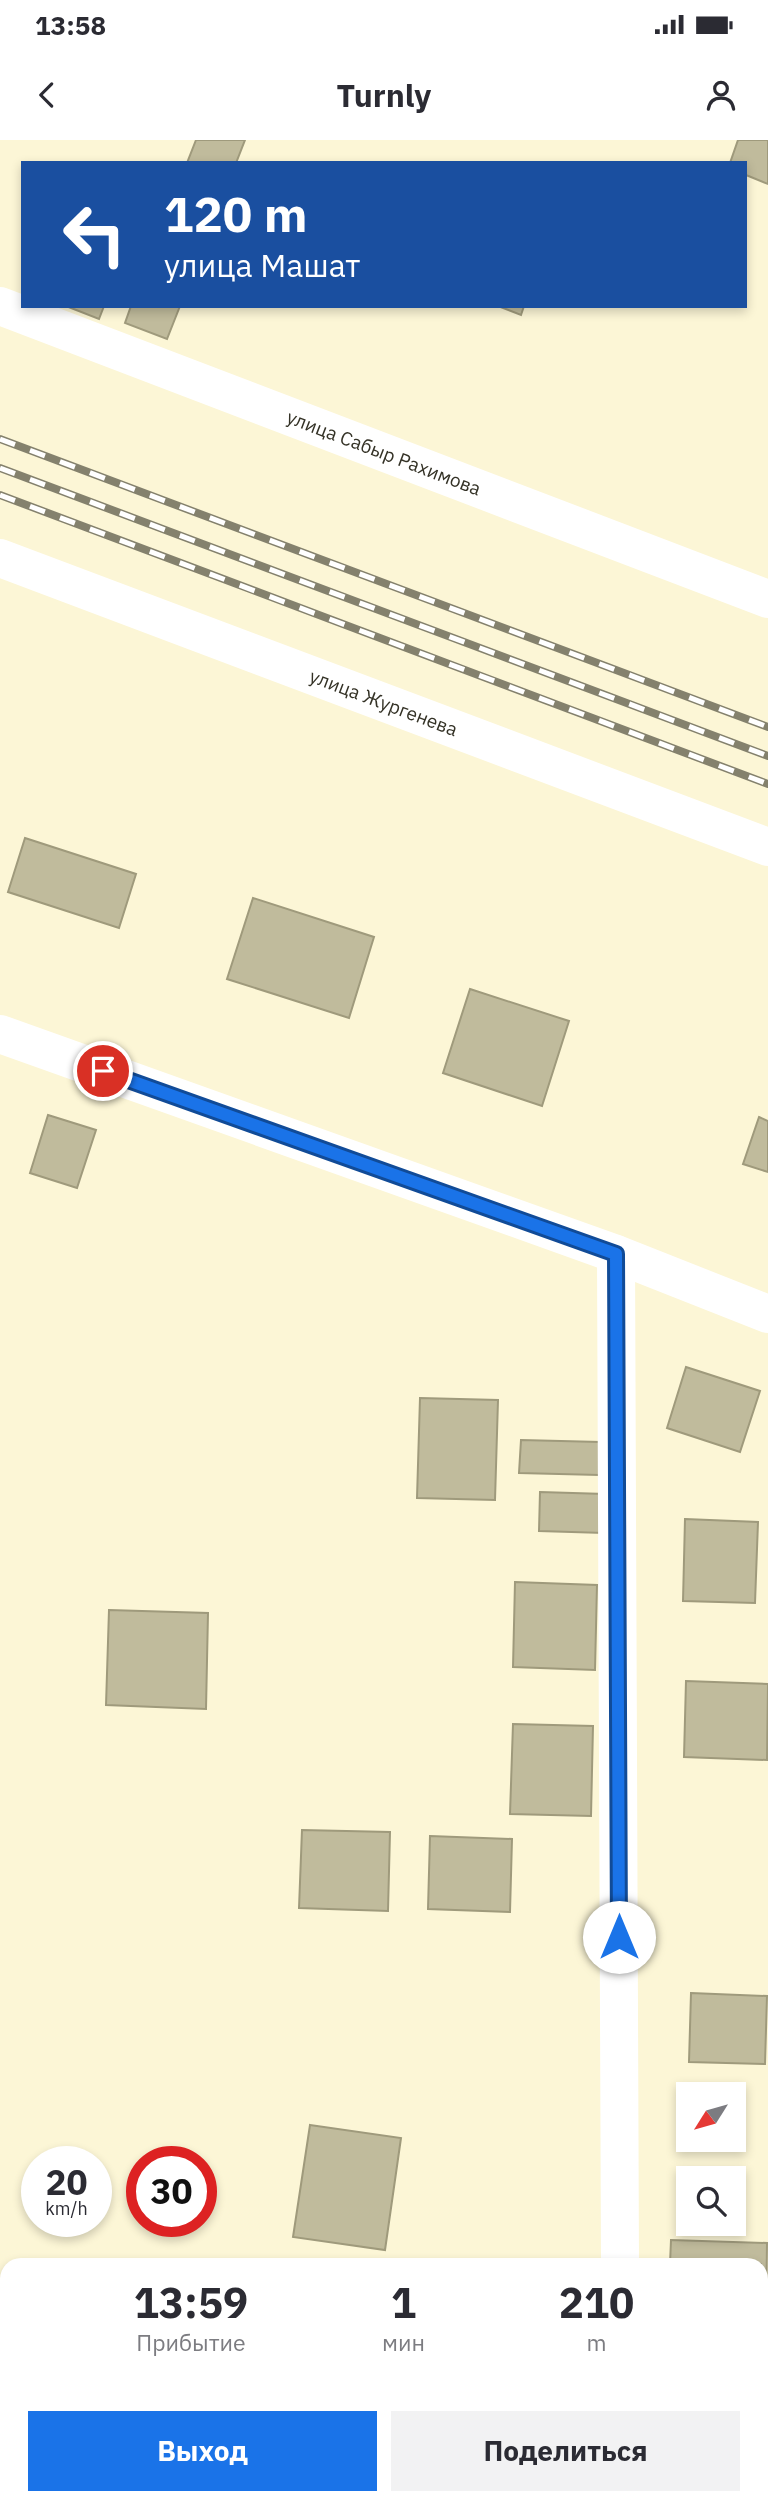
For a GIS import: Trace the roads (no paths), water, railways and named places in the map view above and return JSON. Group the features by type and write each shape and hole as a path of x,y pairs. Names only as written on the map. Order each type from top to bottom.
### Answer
{"street":[{"name":"улица Сабыр Рахимова","path":"0,306 768,599"},
{"name":"улица Жургенева","path":"0,558 768,847"},
{"path":"0,1034 616,1254 768,1314"},
{"path":"616,1254 621,2258"}],"railway":[{"path":"0,439 768,727"},
{"path":"0,468 768,756"},
{"path":"0,495 768,784"}]}
